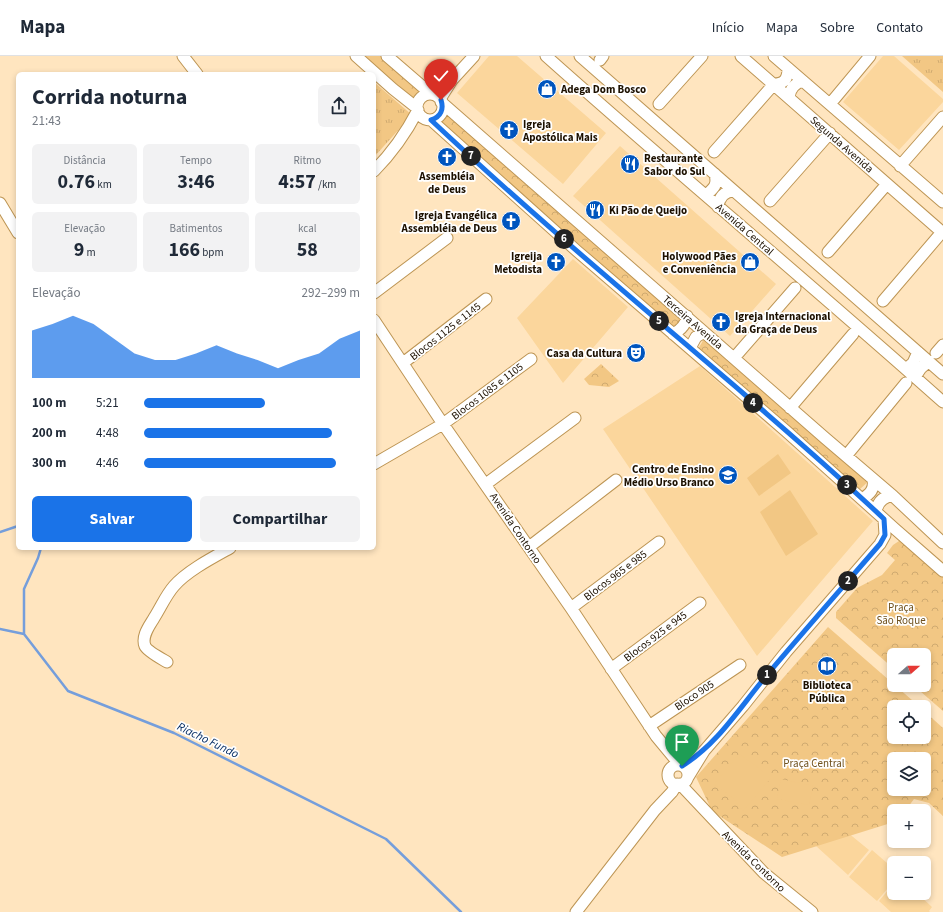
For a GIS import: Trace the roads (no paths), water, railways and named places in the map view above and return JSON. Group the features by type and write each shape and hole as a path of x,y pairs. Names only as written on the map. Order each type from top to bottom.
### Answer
{"street":[{"path":"184,56 195,72"},
{"path":"356,56 373,72"},
{"name":"Terceira Avenida","path":"387,56 687,316 790,408 873,479 943,543"},
{"path":"436,97 474,56"},
{"name":"Avenida Central","path":"546,56 906,369 911,380 943,402"},
{"name":"Avenida Central","path":"580,56 943,374"},
{"path":"658,104 702,56"},
{"name":"Segunda Avenida","path":"741,56 943,233"},
{"name":"Segunda Avenida","path":"774,56 943,202"},
{"path":"830,104 870,56"},
{"path":"714,152 774,84 782,83 785,80 788,76 788,68"},
{"path":"376,74 417,109 420,116 435,119 441,113 442,110 436,97"},
{"path":"789,97 791,89 798,82 803,81"},
{"path":"376,169 385,160 402,137 417,109 419,100 427,95 436,97"},
{"path":"900,166 943,118"},
{"path":"402,137 429,119"},
{"name":"Terceira Avenida","path":"429,119 943,571"},
{"path":"770,201 830,133"},
{"path":"706,195 716,185 715,174"},
{"path":"828,252 887,184"},
{"path":"718,207 719,200 722,196 729,191 734,191"},
{"path":"0,203 16,230"},
{"path":"883,301 943,233"},
{"path":"376,291 447,238"},
{"path":"734,358 795,288"},
{"name":"Blocos 1125 e 1145","path":"404,363 486,299"},
{"path":"673,334 683,327 687,316"},
{"name":"Avenida Contorno","path":"376,323 443,424 571,608 649,726 681,766"},
{"path":"690,348 696,337 704,332"},
{"path":"790,408 852,334"},
{"path":"906,369 913,363 918,352"},
{"name":"Blocos 1085 e 1105","path":"376,463 443,424 530,359"},
{"path":"846,456 921,368 929,361"},
{"path":"486,484 575,418"},
{"path":"862,499 873,489 873,479"},
{"path":"529,547 616,480"},
{"path":"876,511 877,506 883,498 892,496"},
{"path":"576,912 655,810 683,782 704,751 743,706 782,657 880,544 885,535 884,519"},
{"path":"880,544 888,539 902,535"},
{"name":"Blocos 965 e 985","path":"571,608 659,542"},
{"path":"167,662 146,649 144,644 144,636 173,587 189,573 222,550"},
{"name":"Blocos 925 e 945","path":"611,669 700,603"},
{"name":"Bloco 905","path":"649,726 740,665"},
{"name":"Avenida Contorno","path":"656,736 665,757 669,774"},
{"path":"655,810 673,767 681,766 704,751"},
{"path":"681,766 687,771 683,782"},
{"path":"669,774 672,782 683,782"},
{"name":"Avenida Contorno","path":"683,782 700,806 764,873 812,912"}],"waterway":[{"name":"Riacho Fundo","path":"0,532 16,527"},
{"name":"Riacho Fundo","path":"40,550 24,589 24,634 68,691 174,733 386,839 461,912"},
{"path":"0,629 24,634"}],"place":[{"name":"Adega Dom Bosco","path":"547,89"},
{"name":"Igreja Apostólica Mais","path":"509,130"},
{"name":"Assembléia de Deus","path":"447,157"},
{"name":"Restaurante Sabor do Sul","path":"630,164"},
{"name":"Ki Pão de Queijo","path":"595,210"},
{"name":"Igreja Evangélica Assembléia de Deus","path":"511,221"},
{"name":"Igreija Metodista","path":"556,262"},
{"name":"Holywood Pães e Conveniência","path":"750,262"},
{"name":"Igreja Internacional da Graça de Deus","path":"721,322"},
{"name":"Casa da Cultura","path":"636,353"},
{"name":"Centro de Ensino Médio Urso Branco","path":"728,475"},
{"name":"Biblioteca Pública","path":"827,666"}],"park label":[{"name":"Praça São Roque","path":"901,613"},
{"name":"Praça Central","path":"814,763"}]}
